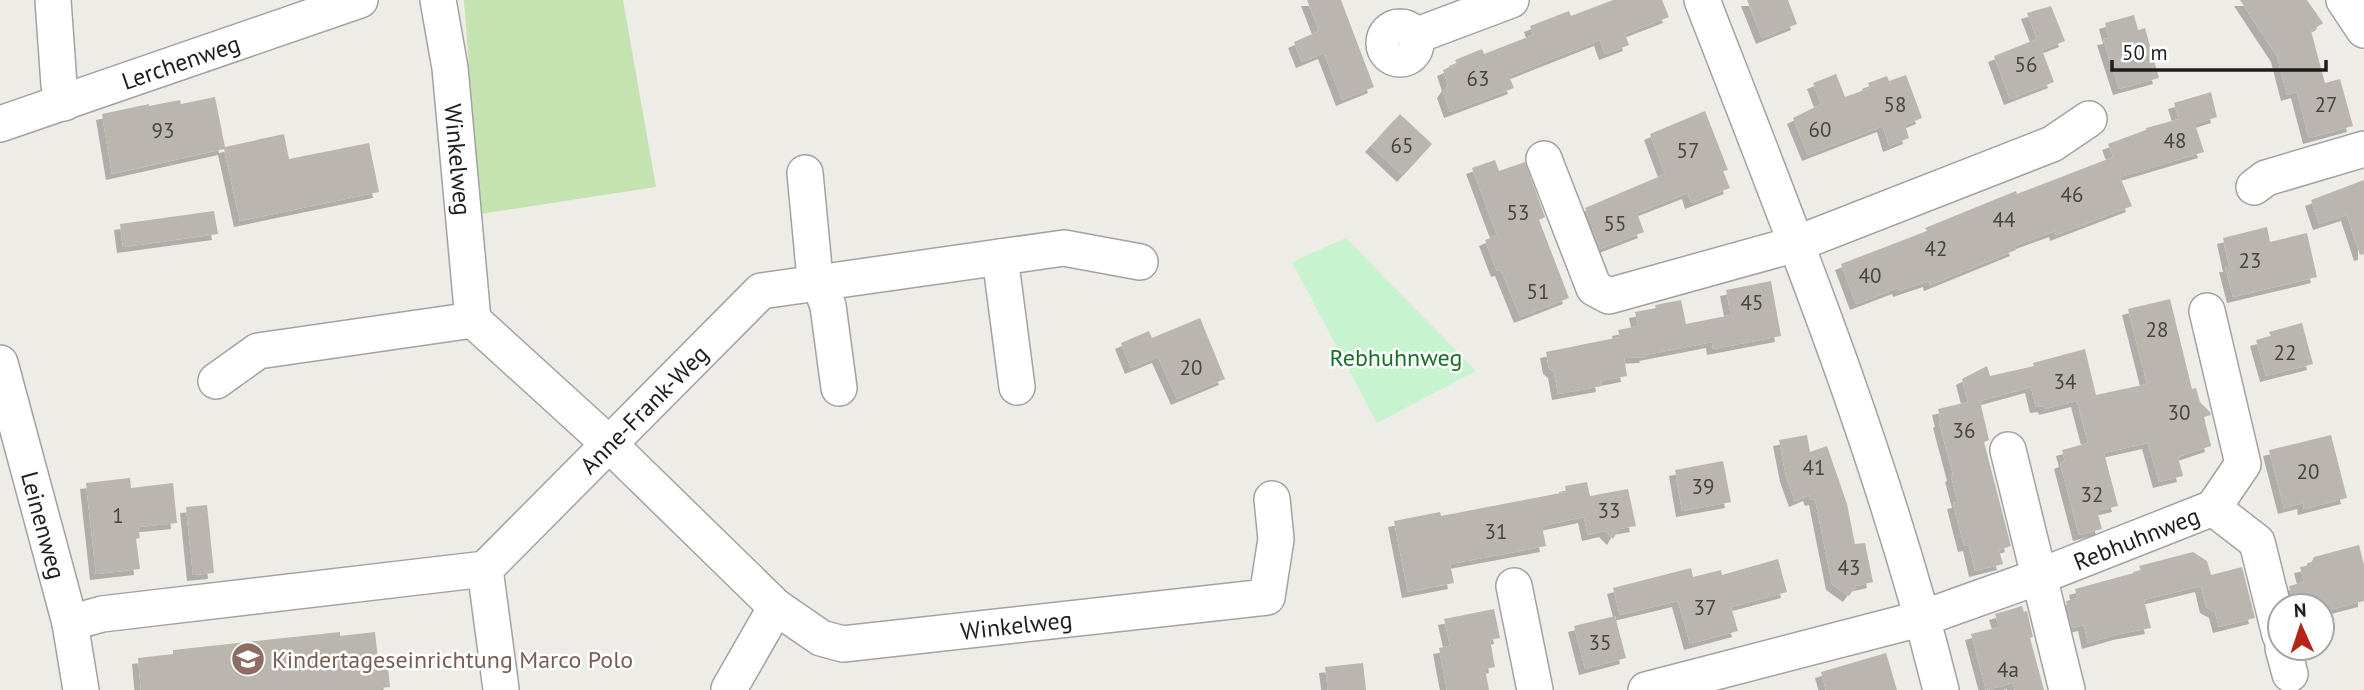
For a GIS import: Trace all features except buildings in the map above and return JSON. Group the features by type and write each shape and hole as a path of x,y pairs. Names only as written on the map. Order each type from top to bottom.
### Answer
{"street":[{"path":"53,0 59,85 64,103"},
{"name":"Lerchenweg","path":"0,124 360,0"},
{"name":"Winkelweg","path":"438,0 450,68 473,320 608,443 776,607 821,638 843,644 1267,597 1276,539 1272,499"},
{"path":"1412,59 1511,0"},
{"path":"1702,0 1796,244 1871,451 1900,539 1941,690"},
{"path":"2344,0 2364,30"},
{"path":"1544,159 1594,288 1609,296 1796,244 2052,144 2089,119"},
{"path":"2254,187 2266,178 2364,149"},
{"path":"805,173 814,268 828,306 839,388"},
{"name":"Anne-Frank-Weg","path":"485,569 761,291 1064,248 1140,262"},
{"path":"1000,257 1017,387"},
{"path":"2207,311 2244,464 2213,508"},
{"path":"216,381 258,351 473,320"},
{"name":"Leinenweg","path":"0,363 70,623 81,690"},
{"path":"2008,450 2067,690"},
{"name":"Rebhuhnweg","path":"1646,690 1755,676 2038,577 2213,508 2257,542 2269,592"},
{"path":"70,623 102,614 485,569 501,689"},
{"path":"1514,586 1535,690"},
{"path":"729,689 776,607"}],"green space":[{"path":"464,0 623,0 656,187 480,214"},
{"name":"Rebhuhnweg","path":"1346,238 1476,371 1377,423 1292,262"}],"place":[{"name":"Kindertageseinrichtung Marco Polo","path":"248,659"}]}
